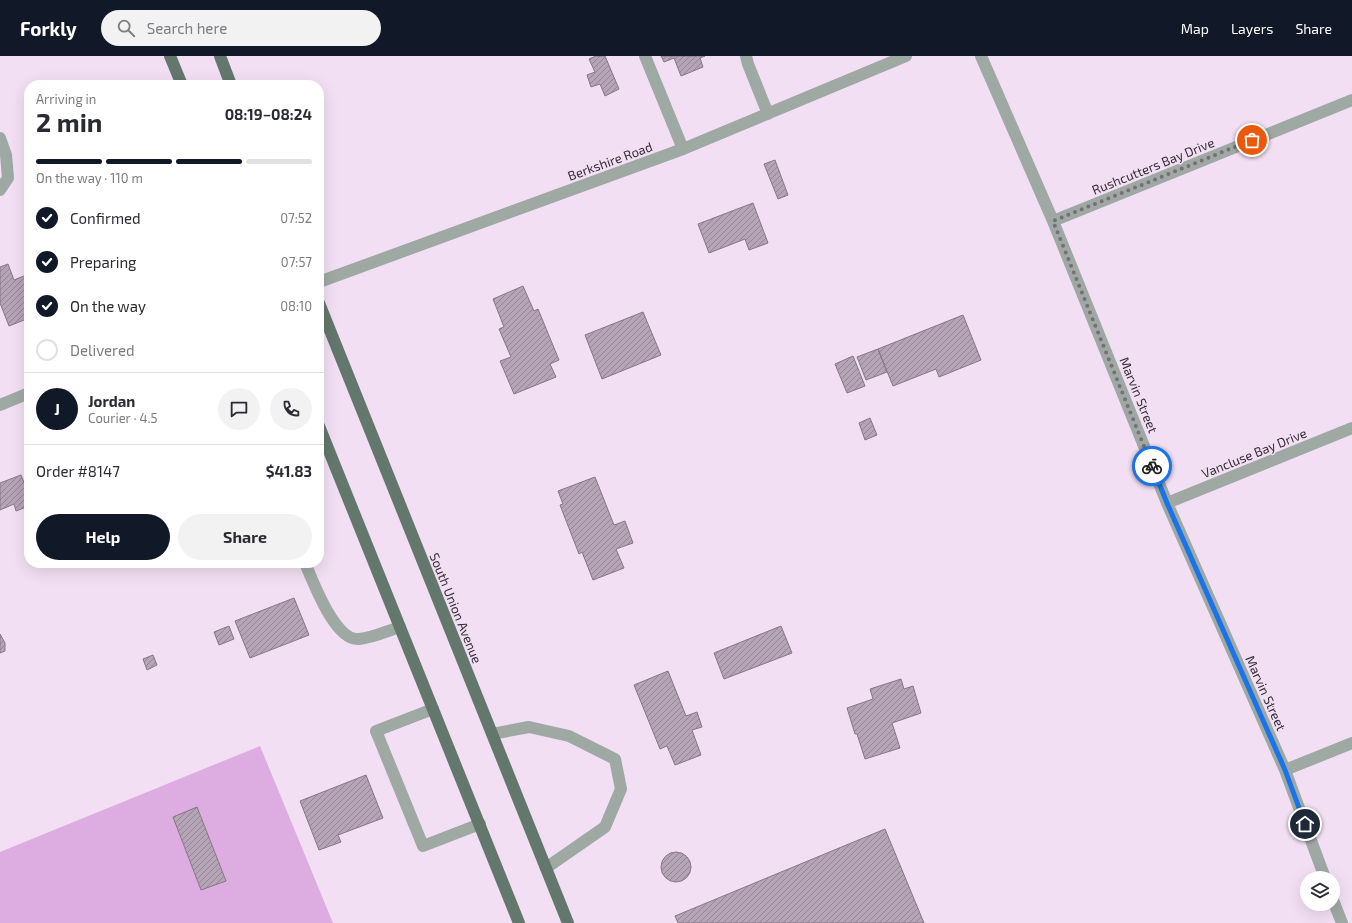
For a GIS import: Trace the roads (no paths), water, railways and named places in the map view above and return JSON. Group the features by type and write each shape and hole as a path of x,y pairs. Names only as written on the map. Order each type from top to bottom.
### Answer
{"main road":[{"path":"170,56 180,80"},
{"path":"220,56 229,80"},
{"name":"South Union Avenue","path":"324,315 568,923"},
{"path":"324,438 519,923"}],"street":[{"path":"645,56 683,149"},
{"path":"746,56 768,114"},
{"name":"Berkshire Road","path":"324,280 683,149 906,56"},
{"name":"Marvin Street","path":"981,56 1053,221 1167,503 1285,770 1322,871"},
{"name":"Rushcutters Bay Drive","path":"1053,221 1352,100"},
{"path":"0,138 6,155 8,178 0,190"},
{"path":"0,405 24,395"},
{"name":"Vancluse Bay Drive","path":"1167,503 1352,428"},
{"path":"307,568 324,608 344,634 358,640 400,628"},
{"path":"433,709 376,732 424,846 480,824"},
{"path":"492,734 529,727 569,736 615,759 621,788 605,827 546,868"},
{"path":"1285,770 1352,743"},
{"path":"1337,911 1342,923"}]}
